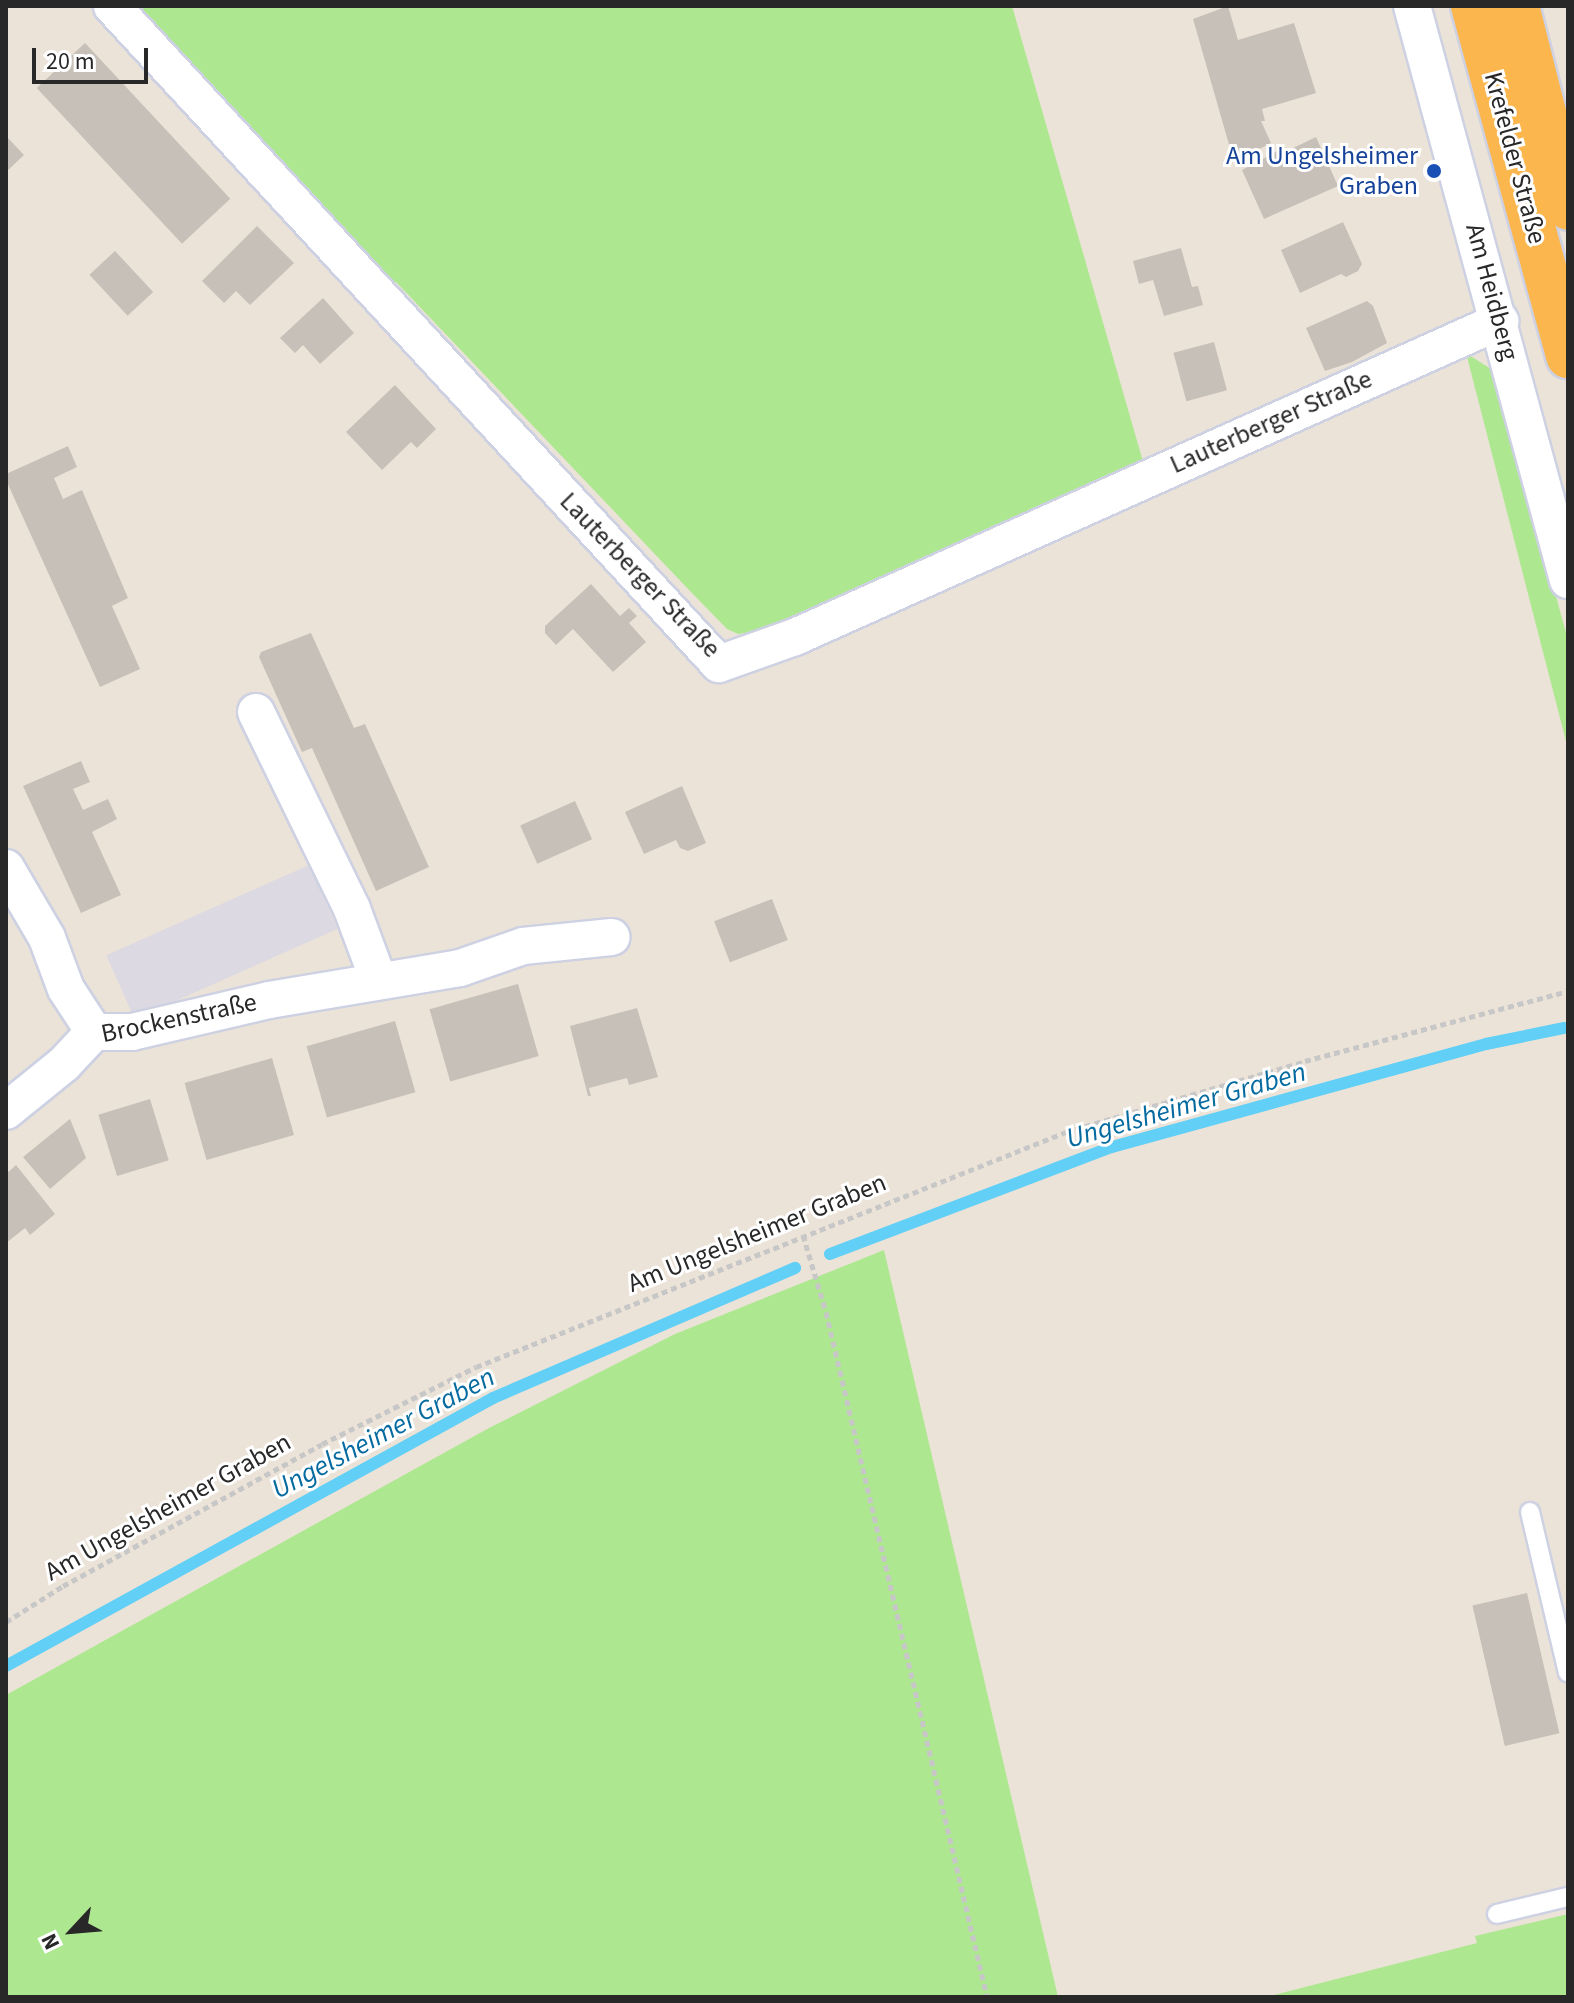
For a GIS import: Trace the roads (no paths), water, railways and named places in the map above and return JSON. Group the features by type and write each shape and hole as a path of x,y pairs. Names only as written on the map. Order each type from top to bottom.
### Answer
{"highway":[{"name":"Krefelder Straße","path":"1473,6 1568,356"},
{"name":"Krefelder Straße","path":"1517,6 1568,208"}],"street":[{"name":"Lauterberger Straße","path":"112,6 719,664 795,637 1500,321"},
{"name":"Am Heidberg","path":"1412,6 1568,580"},
{"path":"256,712 352,909 378,979"},
{"path":"6,868 47,938 66,989 94,1032"},
{"name":"Brockenstraße","path":"6,1111 64,1064 94,1032 132,1032 378,979 460,968 523,946 612,937"}],"lane":[{"path":"1530,1512 1568,1673"},
{"path":"1497,1914 1568,1897"}],"waterway":[{"name":"Ungelsheimer Graben","path":"830,1254 1112,1147 1486,1044 1564,1028"},
{"name":"Ungelsheimer Graben","path":"6,1666 493,1398 795,1268"}],"place":[{"name":"Am Ungelsheimer Graben","path":"1434,171"}]}
